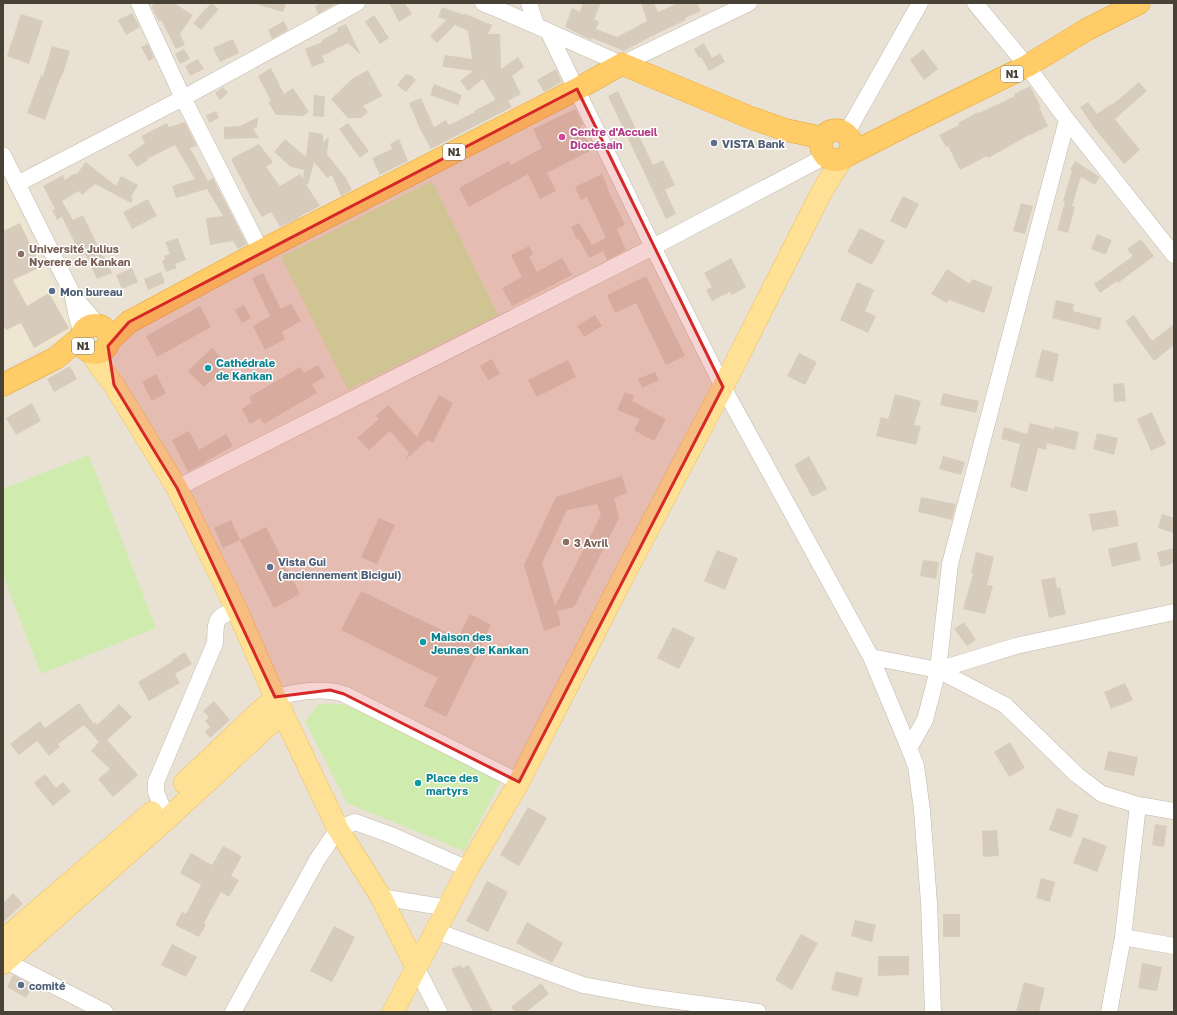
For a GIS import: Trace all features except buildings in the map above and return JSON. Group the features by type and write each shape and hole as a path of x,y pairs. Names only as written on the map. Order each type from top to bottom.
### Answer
{"highway":[{"name":"N1","path":"3,385 129,322 261,251 577,89 622,64 749,117 835,149 881,137 1027,66 1086,30 1139,3"}],"main road":[{"path":"393,1012 468,869 518,782 723,387 821,193 835,149"},
{"path":"95,339 100,367 114,385 177,488 237,610 279,704 338,829 381,898 416,967"},
{"path":"4,961 279,704"},
{"path":"3,940 164,812"}],"street":[{"path":"139,3 183,98 261,251"},
{"path":"17,184 183,98 356,3"},
{"path":"483,3 622,64 749,3"},
{"path":"529,3 577,89 653,247 723,387 871,657 909,748 916,766 922,810 929,903 933,1012"},
{"path":"177,488 653,247 835,149 920,3"},
{"path":"975,3 1027,66 1067,120 1174,255"},
{"path":"909,748 925,720 938,670 950,564 1067,120"},
{"path":"3,156 95,339"},
{"path":"164,812 156,792 156,782 215,643 216,625 218,619 222,615 237,610"},
{"path":"938,670 1016,646 1174,612"},
{"path":"871,657 938,670 1005,705 1077,775 1102,794 1138,805 1174,810"},
{"path":"279,704 296,692 330,690 344,694 518,782"},
{"path":"1109,1012 1123,937 1138,805"},
{"path":"233,1012 317,860 338,829 355,822 391,835 468,869"},
{"path":"381,898 448,908"},
{"path":"436,931 583,985 648,997 758,1012"},
{"path":"1123,937 1174,946"},
{"path":"4,961 106,1012"},
{"path":"416,967 440,1012"}],"highlighted area":[{"path":"577,89 723,387 519,782 344,694 330,690 275,697 177,488 114,385 108,346 129,322"}],"shaded area":[{"path":"3,3 1174,3 1174,1012 3,1012"},
{"name":"Université Julius Nyerere de Kankan","path":"3,176 76,331 3,369"}],"green space":[{"path":"432,181 498,315 348,390 281,257"},
{"path":"89,455 156,628 41,674 3,575 3,489"},
{"path":"319,704 344,704 501,781 464,851 347,803 305,721"}],"place":[{"name":"Centre d'Accueil Diocésain","path":"562,137"},
{"name":"VISTA Bank","path":"714,143"},
{"name":"Université Julius Nyerere de Kankan","path":"21,254"},
{"name":"Mon bureau","path":"52,291"},
{"name":"Cathédrale de Kankan","path":"208,368"},
{"name":"3 Avril","path":"566,542"},
{"name":"Vista Gui (anciennement Bicigui)","path":"270,567"},
{"name":"Maison des Jeunes de Kankan","path":"423,642"},
{"name":"Place des martyrs","path":"418,783"},
{"name":"comité","path":"21,985"}]}
